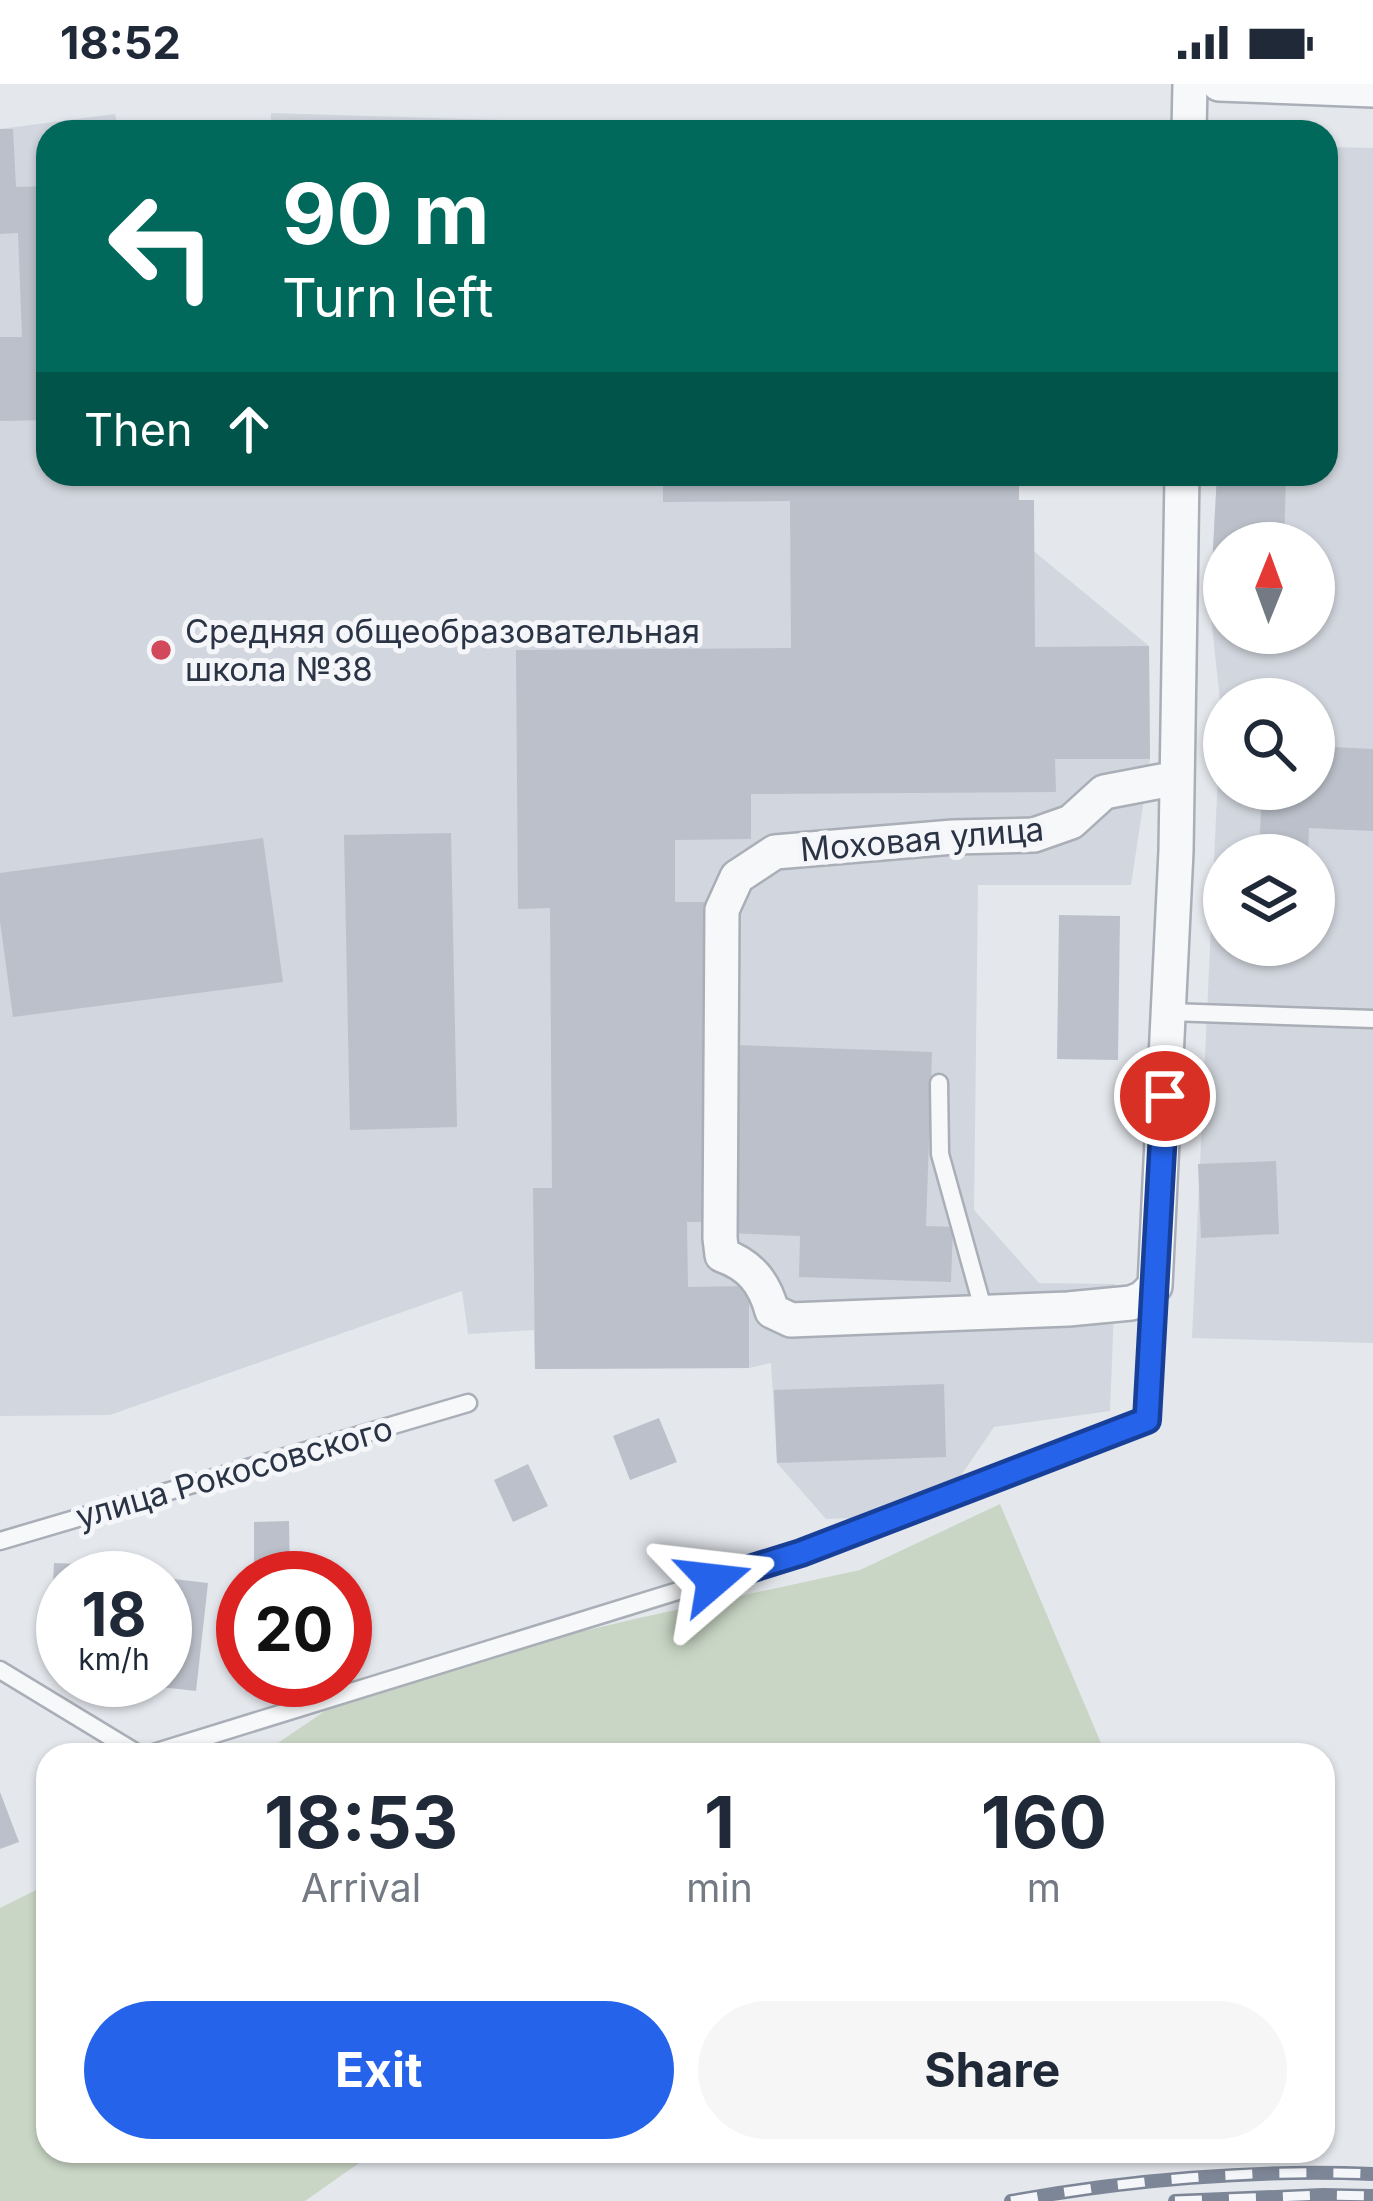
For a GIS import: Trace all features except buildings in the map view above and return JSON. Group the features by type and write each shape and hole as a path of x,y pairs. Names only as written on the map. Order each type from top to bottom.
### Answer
{"street":[{"path":"1189,120 1190,84"},
{"path":"1219,84 1373,90"},
{"path":"984,1312 1131,1303 1155,1286 1177,778 1182,486"},
{"name":"Моховая улица","path":"984,1312 791,1320 772,1311 765,1288 740,1261 722,1255 722,910 737,878 775,852 1034,835 1071,822 1104,792 1177,778"}],"lane":[{"path":"1169,1012 1373,1019"},
{"path":"939,1083 940,1154 984,1312"},
{"path":"182,1743 801,1553 1147,1420 1155,1286"},
{"name":"улица Рокосовского","path":"0,1541 469,1403"},
{"path":"0,1670 123,1743"}],"shaded area":[{"path":"271,113 500,120 271,120"},
{"path":"115,114 116,120 69,120"},
{"path":"36,124 36,486 955,486 1149,646 1150,759 1131,885 978,885 974,1210 1039,1283 1115,1284 1110,1411 994,1427 934,1515 826,1519 777,1463 771,1363 749,1368 535,1369 534,1330 468,1334 462,1291 110,1415 0,1416 0,129"},
{"path":"1338,147 1373,148 1373,1343 1192,1338 1209,966 1335,966 1335,834 1215,834 1216,810 1335,810 1335,678 1218,678 1215,654 1335,654 1335,522 1214,522 1216,486 1338,486"}],"green space":[{"path":"1000,1504 1101,1743 278,1743 331,1707 372,1707 372,1681 860,1570"},
{"path":"36,1890 36,2163 359,2163 305,2201 0,2201 0,1908"}],"railway":[{"path":"1011,2201 1191,2178 1373,2174"},
{"path":"1175,2201 1373,2196"}],"place":[{"name":"Средняя общеобразовательная школа №38","path":"161,650"}],"route":[{"path":"714,1580 801,1553 1147,1420 1165,1096"}]}
